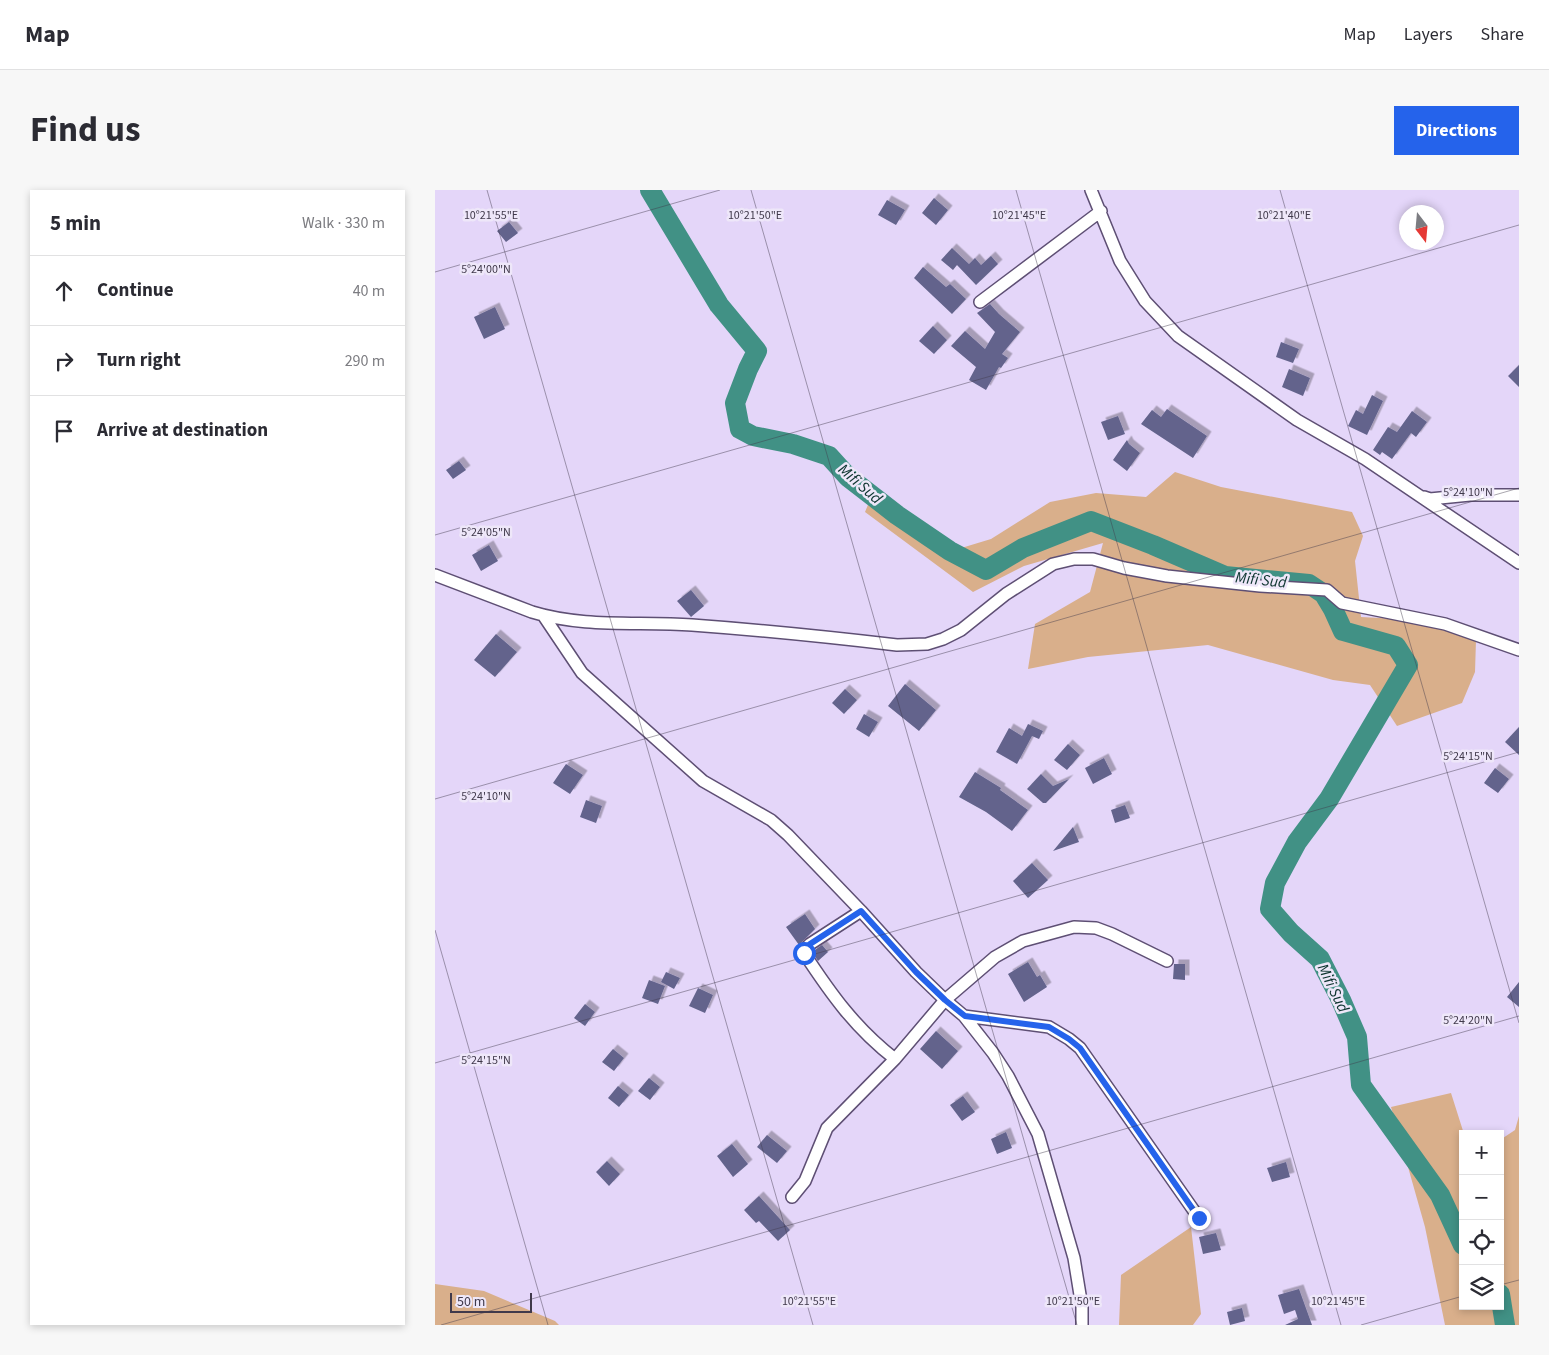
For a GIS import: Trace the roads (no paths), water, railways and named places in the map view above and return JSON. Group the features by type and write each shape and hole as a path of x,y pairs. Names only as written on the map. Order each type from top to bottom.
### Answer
{"street":[{"path":"1091,190 1120,261 1145,301 1178,336 1297,420 1365,459 1519,563"},
{"path":"980,302 1101,211"},
{"path":"1419,496 1431,498 1519,494"},
{"path":"435,575 543,615 581,621 690,625 897,646 927,644 943,639 961,630 1006,594 1053,564 1074,559 1093,559 1124,568 1167,576 1260,586 1327,590 1342,603 1445,624 1519,650"},
{"path":"543,615 582,673 703,781 771,820 788,835 916,972 965,1016 1008,1076 1038,1134 1074,1258 1082,1307 1081,1325"},
{"path":"861,911 810,944 804,950 804,953 842,1008 865,1034 895,1059"},
{"path":"792,1197 805,1181 827,1128 895,1059 945,1000 995,957 1023,941 1075,927 1096,928 1167,961"},
{"path":"965,1016 1049,1027 1080,1048 1199,1218"}],"waterway":[{"name":"Mifi Sud","path":"650,190 719,305 757,351 735,403 740,429 753,436 793,444 829,456 848,477 897,515 950,551 986,570 1023,548 1091,521 1225,576 1309,584 1324,594 1343,631 1396,646 1408,665 1329,799 1297,842 1275,883 1270,909 1291,933 1320,959 1357,1037 1361,1085 1440,1195 1459,1236"},
{"name":"Mifi Sud","path":"1503,1310 1505,1325"}]}
